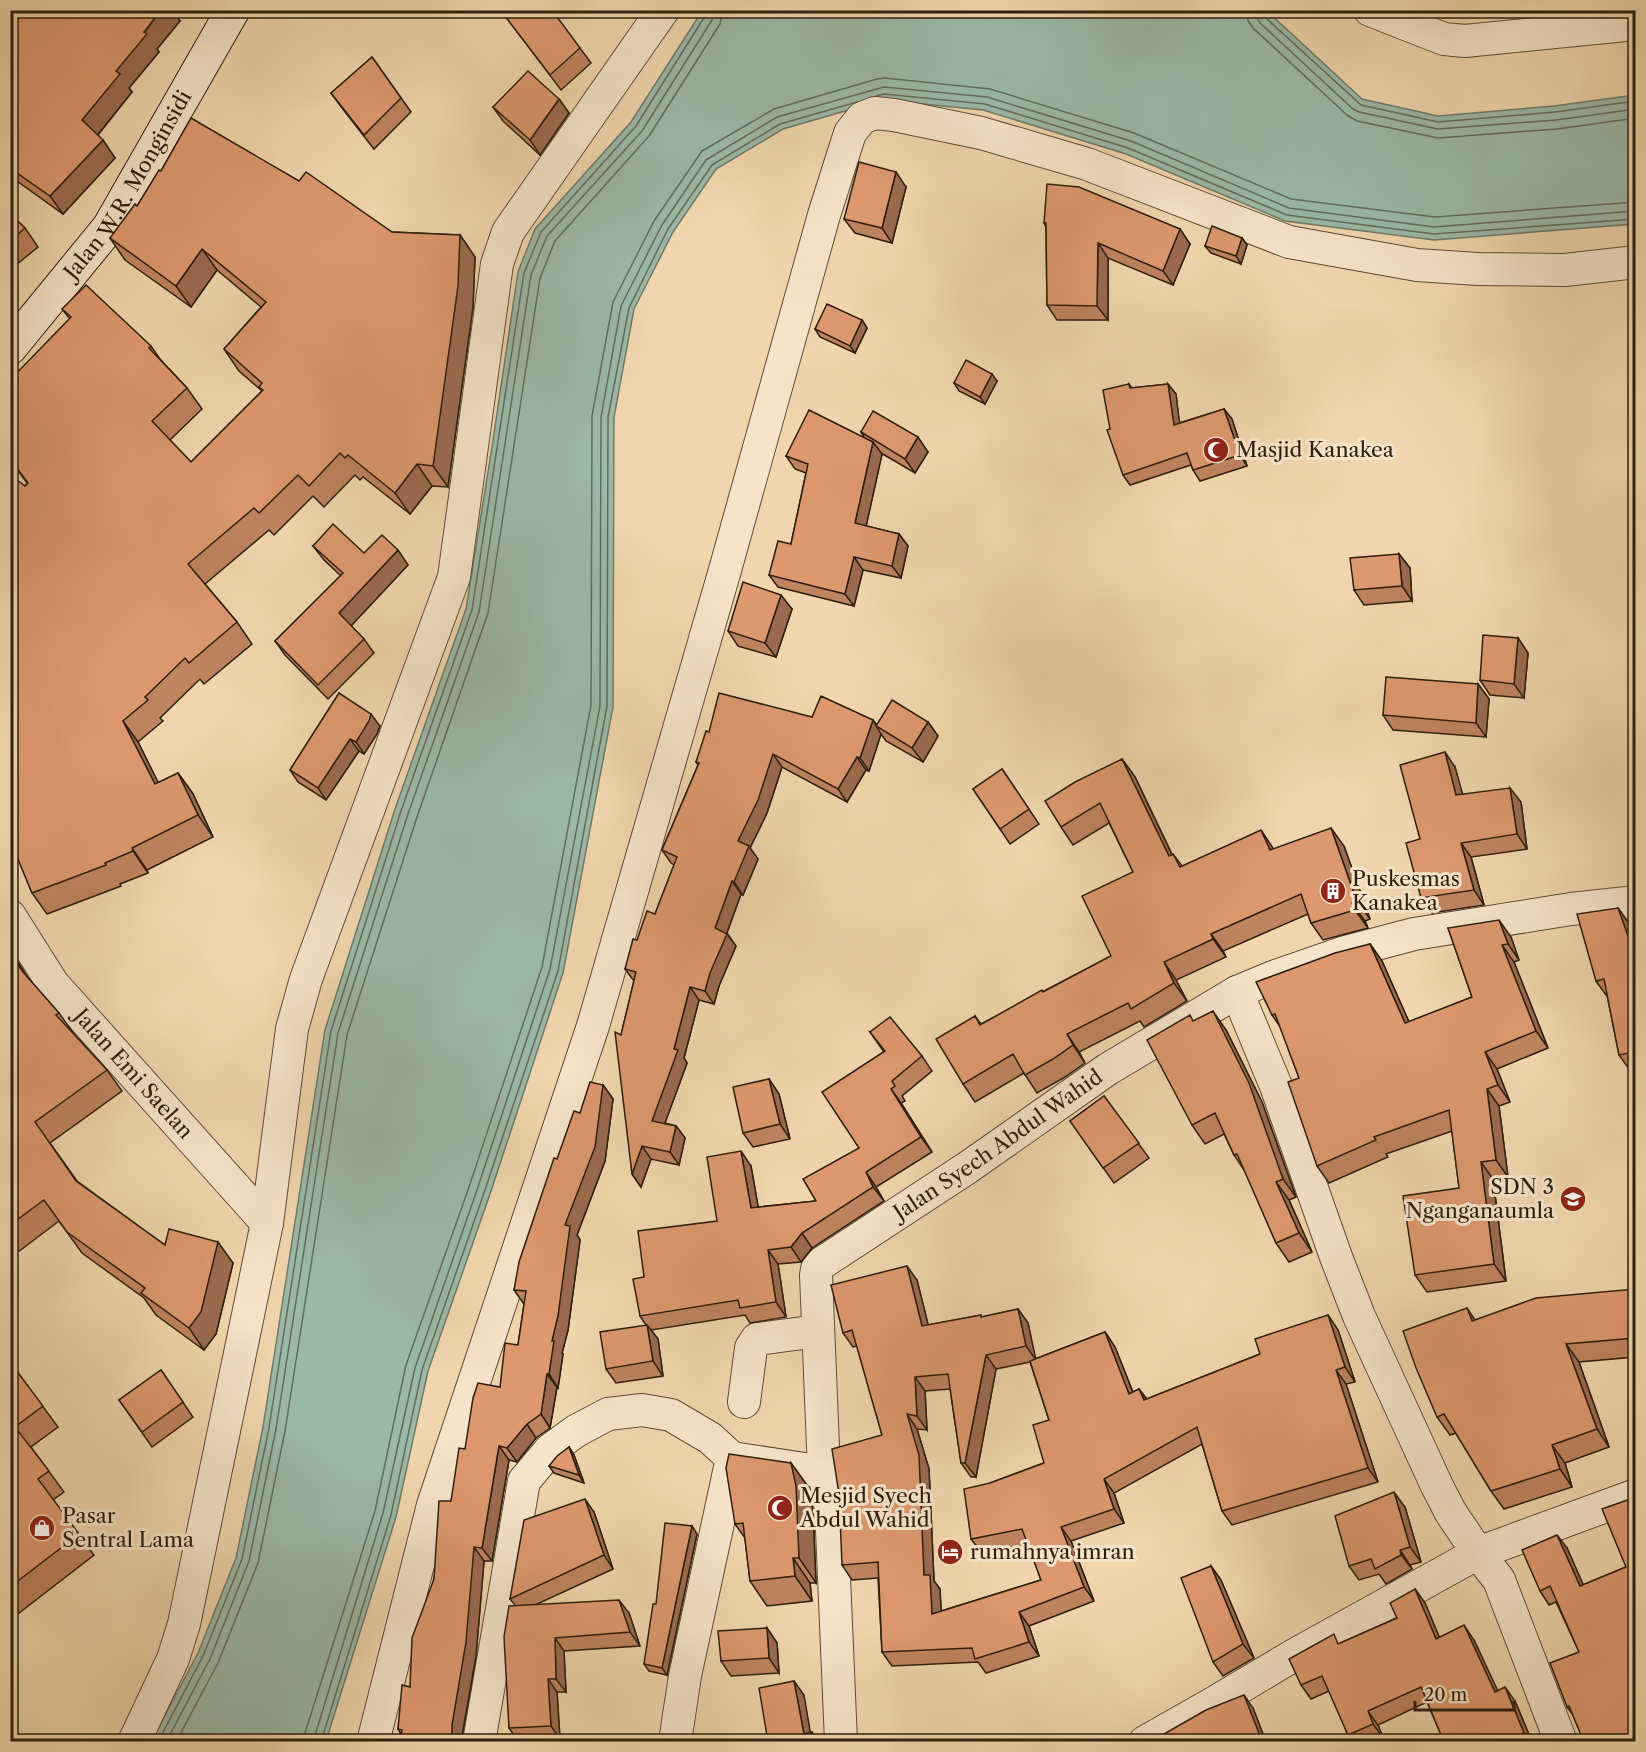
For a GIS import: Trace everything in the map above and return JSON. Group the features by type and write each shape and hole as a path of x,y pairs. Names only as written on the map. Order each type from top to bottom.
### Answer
{"main road":[{"name":"Jalan W.R. Monginsidi","path":"10,348 110,227 233,10"}],"street":[{"path":"134,1742 173,1659 184,1624 267,1223 292,1029 306,979 454,577 497,264 508,232 663,10"},
{"path":"1370,10 1444,39 1465,41 1635,24"},
{"path":"373,1742 433,1505 593,1026 728,559 824,215 850,133 862,118 875,113 894,115 992,136 1087,164 1289,242 1417,265 1478,269 1565,270 1635,262"},
{"name":"Jalan Syech Abdul Wahid","path":"840,1742 831,1509 824,1472 818,1331 816,1275 822,1263 967,1168 1108,1069 1237,992 1342,953 1414,934 1571,909 1635,902"},
{"name":"Jalan Emi Saelan","path":"10,916 53,984 267,1223"},
{"path":"1237,992 1276,1086 1359,1316 1451,1513 1499,1580 1561,1742"},
{"path":"744,1402 753,1343 757,1340 818,1331"},
{"path":"479,1742 525,1481 550,1450 576,1431 608,1414 642,1410 671,1415 710,1438 732,1458 824,1472"},
{"path":"675,1742 685,1676 732,1458"},
{"path":"1145,1742 1296,1654 1478,1553 1635,1495"}],"water":[{"path":"702,11 1267,11 1362,99 1438,116 1554,106 1635,95 1635,224 1434,240 1285,221 1126,154 983,110 883,100 783,129 716,169 673,232 634,309 614,417 613,707 563,973 490,1194 428,1371 396,1517 326,1741 151,1742 198,1653 236,1558 263,1427 325,1030 395,809 466,609 518,272 535,229 631,122"}],"building":[{"path":"10,10 161,10 144,32 147,34 116,71 120,74 82,120 103,140 50,196 10,168"},
{"path":"505,10 552,10 580,48 550,75 502,12"},
{"path":"372,57 401,98 364,135 331,93"},
{"path":"528,71 559,99 530,140 493,107"},
{"path":"191,118 299,181 306,172 392,232 460,235 458,286 433,466 417,464 395,493 348,455 345,458 340,453 309,486 298,475 259,513 254,508 188,564 237,622 189,663 185,658 145,697 148,700 123,721 155,784 178,773 198,815 132,848 133,851 105,863 106,865 32,893 10,840 10,475 25,486 28,483 10,459 10,380 71,317 62,309 86,285 151,346 149,348 187,388 152,421 191,462 263,390 259,387 262,383 224,349 266,302 202,249 176,286 110,238 135,204 137,206 159,170 161,171"},
{"path":"859,162 896,172 882,228 844,219"},
{"path":"1047,184 1079,187 1180,229 1163,271 1098,243 1097,306 1047,305 1046,223 1044,223"},
{"path":"10,214 25,228 10,241"},
{"path":"1212,226 1242,238 1236,256 1205,246"},
{"path":"827,304 862,320 850,346 815,329"},
{"path":"966,360 992,374 980,397 954,383"},
{"path":"1129,384 1130,388 1168,384 1174,425 1224,409 1240,455 1193,470 1187,453 1123,475 1107,430 1110,429 1103,390"},
{"path":"809,410 873,442 855,523 899,534 892,566 854,557 845,594 769,575 778,541 791,544 808,464 786,456"},
{"path":"873,411 918,437 905,459 861,432"},
{"path":"333,524 364,553 382,535 398,550 339,613 364,639 318,685 275,641 343,573 313,546"},
{"path":"1399,554 1402,586 1354,590 1350,558"},
{"path":"743,582 781,595 765,643 728,631"},
{"path":"1483,635 1518,638 1514,684 1480,680"},
{"path":"1386,677 1478,684 1476,723 1383,715"},
{"path":"339,693 371,714 356,742 350,739 318,788 290,770"},
{"path":"719,693 812,717 821,696 873,720 860,758 857,757 838,789 773,754 758,800 738,841 749,846 734,882 732,881 715,928 727,934 710,973 705,991 690,987 674,1049 678,1050 652,1121 676,1126 670,1152 642,1146 632,1174 615,1032 621,1035 636,972 625,969 633,939 637,940 647,911 655,914 677,857 662,850 699,763 696,762 706,731 709,732"},
{"path":"892,700 928,722 912,748 876,726"},
{"path":"1445,752 1456,795 1510,788 1517,834 1461,843 1474,890 1421,898 1406,843 1420,839 1400,765"},
{"path":"1122,759 1169,856 1173,854 1180,867 1261,830 1270,850 1331,828 1357,902 1352,903 1355,910 1311,923 1301,894 1211,934 1213,939 1164,962 1174,983 1131,1009 1128,1003 1067,1034 1073,1045 1025,1075 1013,1054 963,1084 936,1039 975,1016 980,1025 1042,990 1043,992 1111,956 1082,896 1133,872 1100,803 1061,827 1045,801 1075,782"},
{"path":"1002,769 1029,809 1000,829 973,789"},
{"path":"1618,908 1628,936 1635,934 1635,1052 1619,1055 1604,979 1596,981 1577,914"},
{"path":"1499,920 1508,944 1502,945 1536,1031 1485,1052 1498,1085 1487,1089 1496,1160 1481,1162 1494,1264 1415,1275 1403,1196 1459,1188 1449,1110 1374,1137 1376,1140 1317,1166 1288,1082 1299,1078 1275,1014 1272,1015 1256,982 1335,953 1370,944 1405,1023 1472,997 1448,928"},
{"path":"10,953 23,972 59,1013 56,1015 107,1070 35,1122 76,1181 165,1245 169,1229 218,1242 201,1312 189,1328 141,1293 145,1288 67,1232 44,1200 10,1225"},
{"path":"1213,1011 1249,1083 1283,1179 1276,1182 1299,1233 1276,1243 1237,1154 1234,1155 1215,1113 1192,1125 1147,1040 1190,1015 1193,1021"},
{"path":"890,1017 922,1056 892,1081 895,1086 891,1089 921,1137 866,1172 873,1187 802,1233 791,1247 768,1250 776,1302 740,1308 738,1300 640,1316 633,1279 644,1277 638,1231 717,1221 707,1157 741,1151 751,1208 816,1201 803,1179 859,1148 822,1092 885,1051 870,1032"},
{"path":"769,1079 780,1124 743,1133 733,1087"},
{"path":"590,1082 603,1085 595,1147 565,1225 570,1226 558,1316 541,1414 527,1424 507,1448 499,1446 482,1548 474,1547 466,1642 452,1725 452,1734 456,1740 440,1737 439,1742 400,1742 402,1730 398,1729 402,1685 410,1687 412,1638 434,1579 439,1501 451,1501 459,1448 465,1449 473,1398 478,1383 500,1387 505,1343 518,1345 526,1291 514,1290 519,1262 554,1158 557,1159 574,1111 580,1113"},
{"path":"1104,1096 1139,1143 1103,1168 1070,1121"},
{"path":"907,1266 922,1326 1018,1309 1026,1346 986,1355 965,1463 961,1463 948,1374 915,1377 917,1416 907,1414 919,1455 924,1575 930,1575 932,1614 1041,1580 1022,1529 971,1539 964,1489 990,1483 1044,1463 1033,1425 1049,1420 1030,1361 1105,1332 1129,1394 1139,1389 1144,1400 1260,1354 1255,1339 1328,1315 1345,1367 1336,1370 1368,1468 1222,1511 1197,1427 1104,1479 1114,1509 1061,1527 1084,1587 1019,1612 1029,1642 975,1659 972,1648 882,1652 878,1562 842,1565 839,1494 832,1449 882,1435 852,1330 843,1333 831,1285"},
{"path":"1635,1289 1635,1338 1566,1344 1597,1429 1552,1445 1560,1469 1491,1491 1444,1414 1437,1417 1403,1331 1467,1308 1472,1321 1536,1298"},
{"path":"647,1325 653,1361 606,1369 600,1332"},
{"path":"10,1362 43,1406 15,1427 49,1471 38,1479 79,1534 10,1587"},
{"path":"161,1370 183,1402 142,1432 119,1400"},
{"path":"569,1447 579,1475 549,1466"},
{"path":"729,1454 791,1463 796,1486 799,1558 793,1558 795,1576 750,1581 743,1523 735,1524 726,1468"},
{"path":"1394,1492 1410,1547 1400,1550 1401,1555 1375,1569 1371,1559 1349,1566 1335,1516"},
{"path":"1635,1496 1635,1742 1610,1742 1607,1736 1593,1742 1584,1742 1550,1663 1579,1652 1550,1586 1540,1591 1522,1550 1557,1535 1580,1586 1626,1567 1602,1509"},
{"path":"585,1499 604,1555 510,1599 524,1520"},
{"path":"665,1523 692,1526 662,1668 644,1664 653,1604 656,1604"},
{"path":"1211,1566 1243,1644 1213,1662 1181,1578"},
{"path":"1415,1589 1436,1639 1464,1625 1495,1692 1505,1687 1524,1733 1504,1742 1444,1742 1421,1687 1368,1711 1373,1724 1348,1735 1322,1676 1301,1685 1289,1659 1334,1634 1338,1644 1397,1618 1390,1603"},
{"path":"619,1600 630,1632 555,1638 556,1679 548,1679 551,1726 509,1728 504,1637 509,1606"},
{"path":"767,1628 769,1658 721,1661 718,1631"},
{"path":"794,1681 804,1734 812,1732 814,1742 768,1742 759,1688"},
{"path":"1244,1695 1260,1736 1257,1737 1259,1742 1150,1742 1206,1710"}],"place":[{"name":"Masjid Kanakea","path":"1216,450"},
{"name":"Puskesmas Kanakea","path":"1333,891"},
{"name":"SDN 3 Nganganaumla","path":"1573,1199"},
{"name":"Mesjid Syech Abdul Wahid","path":"780,1508"},
{"name":"Pasar Sentral Lama","path":"42,1528"},
{"name":"rumahnya imran","path":"950,1552"}]}
